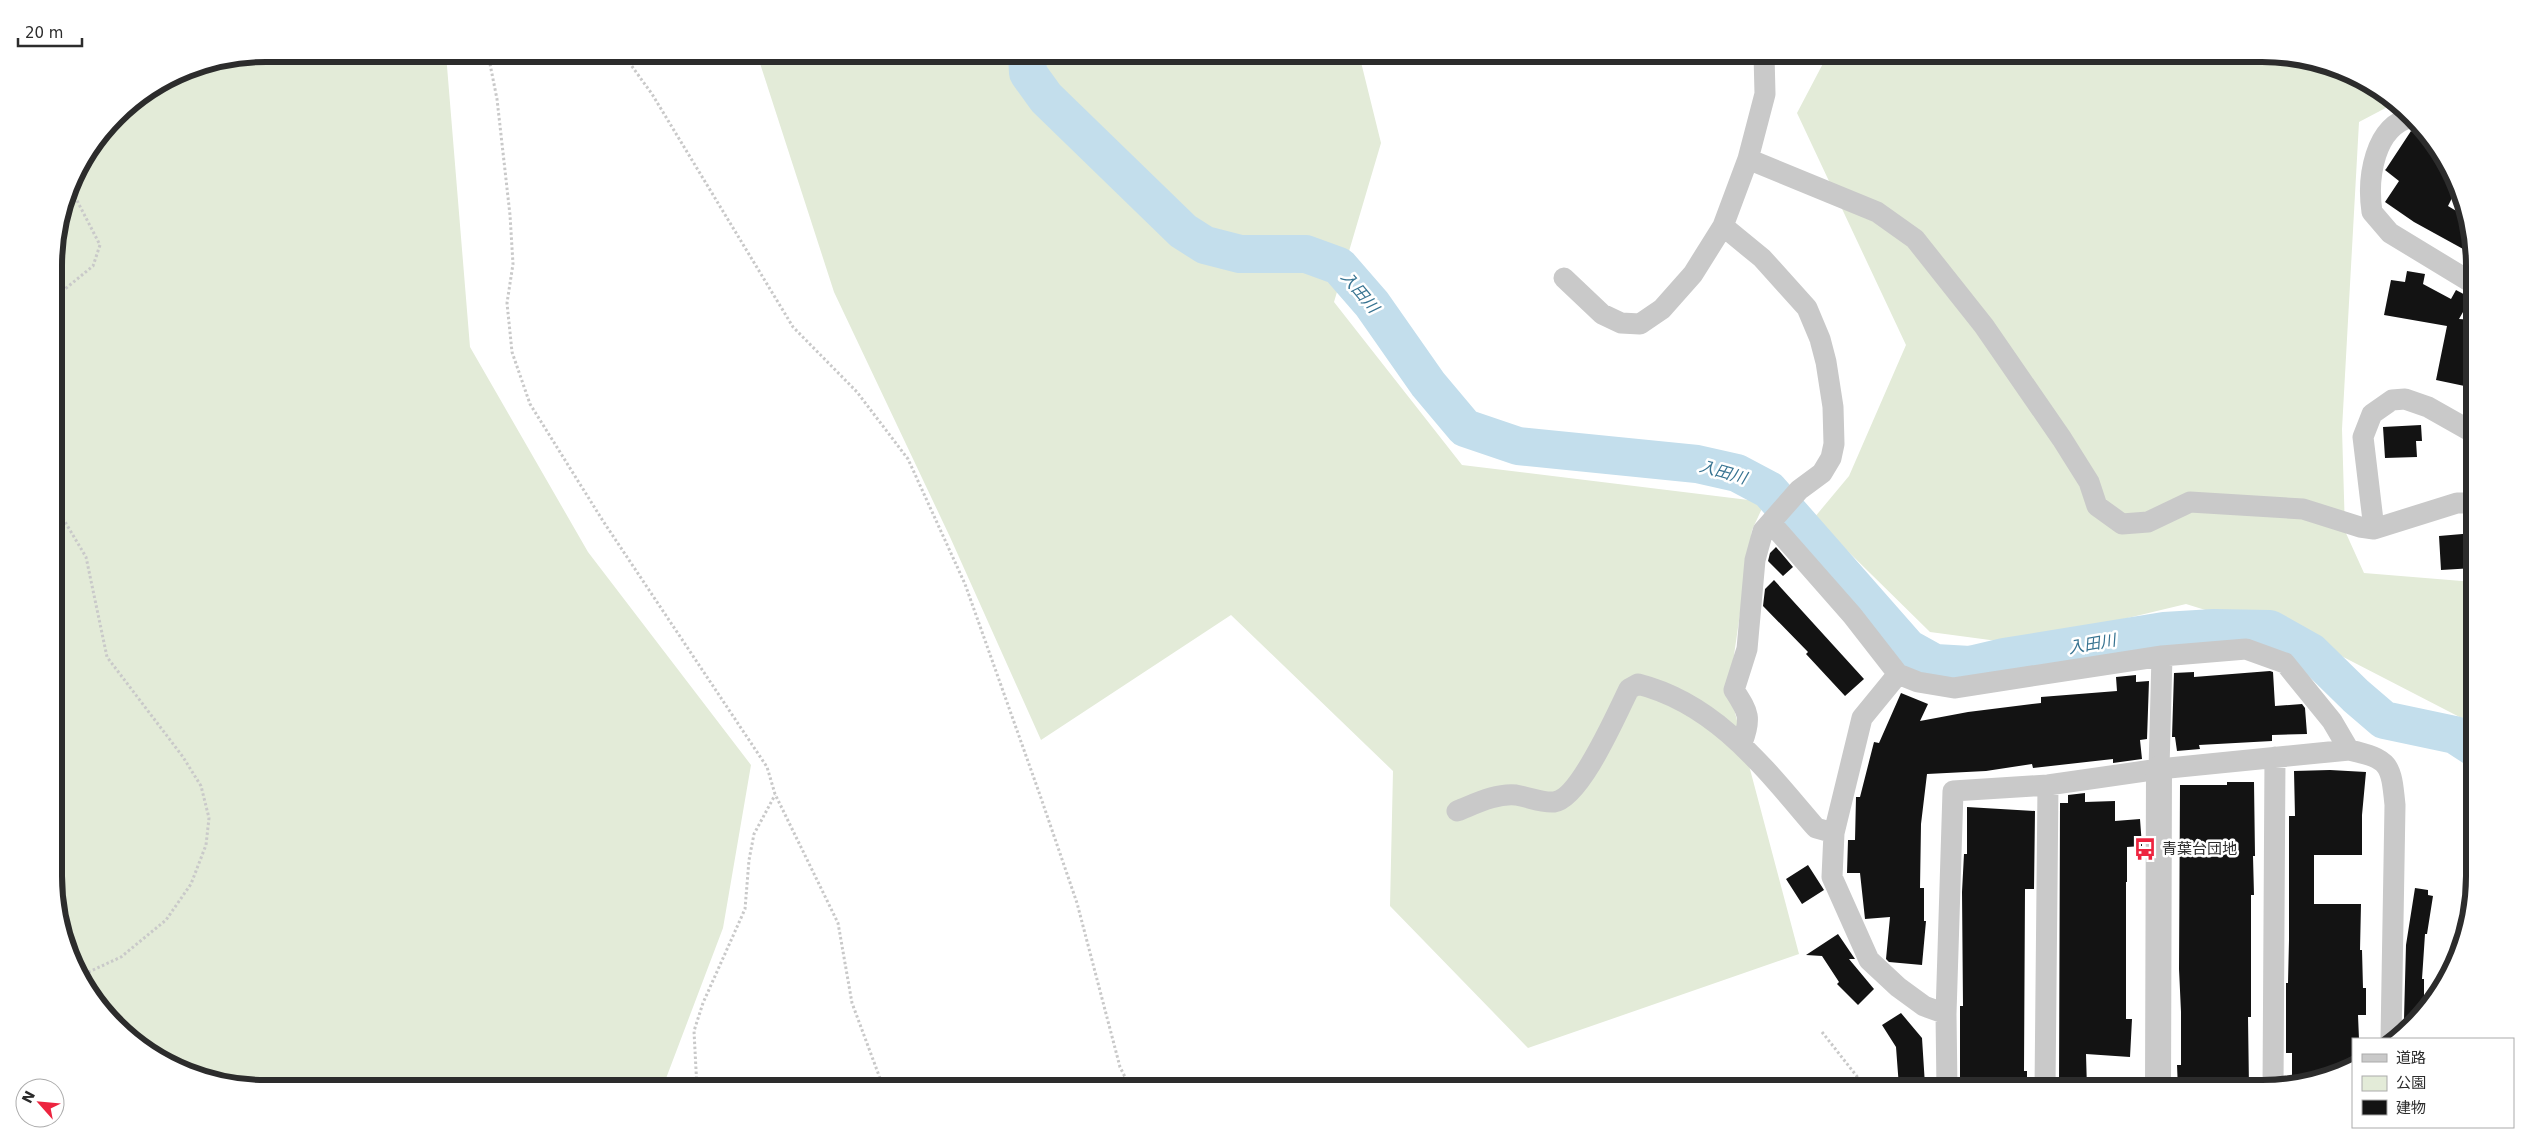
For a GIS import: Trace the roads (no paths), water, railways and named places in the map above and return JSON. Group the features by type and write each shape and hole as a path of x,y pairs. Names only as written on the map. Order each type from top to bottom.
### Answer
{"street":[{"path":"1564,278 1602,314 1621,323 1640,324 1662,309 1693,274 1722,226 1748,159 1765,94 1764,62"},
{"path":"2405,120 2393,125 2383,135 2376,157 2372,188 2372,212 2390,232 2467,280"},
{"path":"1748,159 1878,212 1915,239 1984,326 2062,439 2089,482 2097,506 2122,524 2148,522 2190,502 2303,509 2360,527 2374,529 2457,504 2467,504"},
{"path":"1722,226 1762,258 1806,308 1820,339 1826,362 1832,407 1834,444 1830,458 1822,473 1799,490 1764,530 1755,560 1747,649 1734,690 1747,711 1749,724 1742,743"},
{"path":"2374,529 2364,437 2372,414 2392,400 2405,399 2428,407 2467,429"},
{"path":"1772,522 1852,615 1898,674 1918,682 1954,688 2162,656 2246,649 2285,662 2332,721 2350,750"},
{"path":"2158,1080 2159,769 2162,656"},
{"path":"1898,674 1862,718 1834,833 1832,877 1869,960 1898,987 1924,1006 1946,1014"},
{"path":"1457,811 1488,798 1514,795 1555,802 1569,794 1581,781 1629,689 1638,684 1658,689 1714,721 1742,743 1816,828 1834,833"},
{"path":"1947,1080 1946,1014 1952,791 2048,785 2159,769 2275,757 2350,750 2371,755 2384,761 2392,778 2395,805 2391,1035"},
{"path":"2273,1080 2275,757"},
{"path":"2045,1080 2048,785"}],"waterway":[{"name":"入田川","path":"1027,62 1028,73 1046,98 1183,231 1205,245 1240,254 1306,254 1339,266 1372,304 1428,384 1465,428 1518,446 1697,464 1737,473 1769,490 1908,648 1935,663 1970,665 2004,657 2164,631 2214,628 2270,629 2311,652 2356,696 2384,720 2455,735 2467,743"}],"place":[{"name":"青葉台団地","path":"2145,849"}]}
